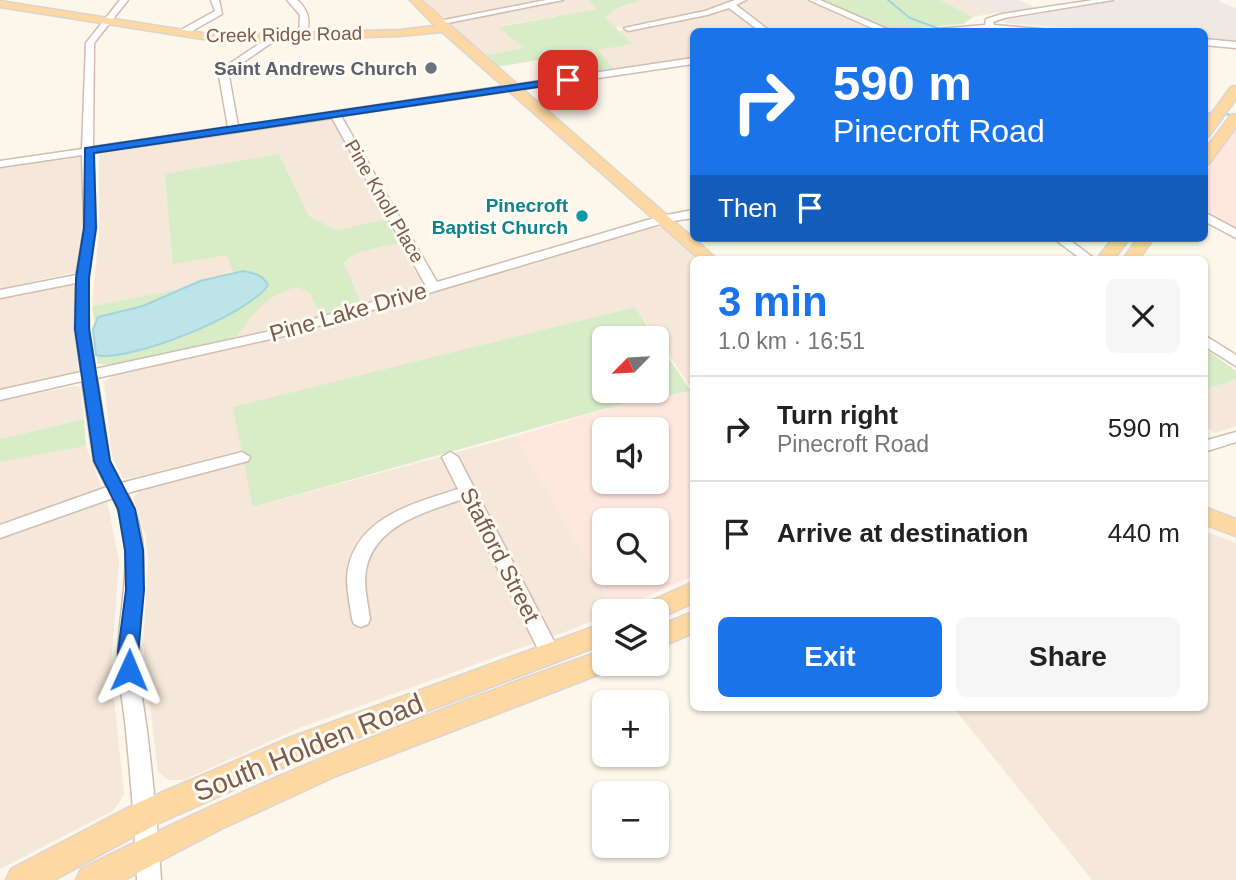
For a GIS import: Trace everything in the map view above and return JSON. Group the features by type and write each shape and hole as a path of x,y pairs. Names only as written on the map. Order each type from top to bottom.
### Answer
{"main road":[{"path":"415,0 510,88 690,242"},
{"name":"Creek Ridge Road","path":"0,4 104,22 237,39 398,33 444,28"},
{"path":"1208,128 1236,90"},
{"path":"1208,156 1236,118"},
{"path":"690,242 706,256"},
{"path":"1107,256 1119,242"},
{"path":"1208,518 1236,528"},
{"path":"669,603 690,593"},
{"path":"669,633 690,623"},
{"name":"South Holden Road","path":"22,880 146,814 366,720 592,637"},
{"name":"South Holden Road","path":"92,880 146,850 326,767 592,666"}],"street":[{"path":"124,0 90,43 90,228 82,278 82,329 102,461 127,509 134,550 135,590 128,652 146,814 149,880"},
{"path":"181,33 219,12 215,0"},
{"path":"444,28 559,0"},
{"path":"628,28 707,13 742,0"},
{"path":"813,0 880,28"},
{"path":"990,27 989,21 1002,16 1109,0"},
{"path":"295,1 305,19 303,35"},
{"path":"731,5 762,28"},
{"path":"973,28 1006,28"},
{"path":"233,129 224,76 229,68 274,37"},
{"path":"1208,42 1236,45"},
{"path":"0,164 690,61"},
{"name":"Pine Knoll Place","path":"335,114 434,288"},
{"name":"Pine Lake Drive","path":"0,395 283,332 665,219 690,215"},
{"path":"1208,218 1236,234"},
{"path":"1065,242 1085,256"},
{"path":"0,293 82,278"},
{"path":"1208,342 1236,362"},
{"path":"1208,446 1236,437"},
{"path":"0,532 117,490 242,457"},
{"name":"Stafford Street","path":"450,457 550,653"},
{"path":"361,619 356,569 364,546 409,512 467,492"}],"shaded area":[{"path":"424,0 588,0 598,9 499,26 525,48 484,56"},
{"path":"641,0 733,0 702,11 615,28 605,18 618,8"},
{"path":"747,0 806,0 869,28 690,28 690,58 614,69 597,50 632,44 619,31 717,12"},
{"path":"939,0 968,0 995,13 973,17"},
{"path":"968,0 1019,0 1036,8 995,13"},
{"path":"1120,0 1222,0 1218,1 1236,8 1236,41 1208,38 1208,28 1079,28 1000,21"},
{"path":"332,119 386,219 336,230 309,216 279,154 227,255 232,272 180,289 92,306 99,233 99,154"},
{"path":"1236,129 1236,228 1208,212 1208,169"},
{"path":"81,156 82,224 75,272 0,289 0,168"},
{"path":"652,227 661,228 693,256 690,256 690,386 669,356 669,326 648,326 635,307 234,407 242,450 123,478 112,456 104,382 113,376 286,336"},
{"path":"399,243 422,283 361,303 344,264 356,253"},
{"path":"65,284 75,286 74,325 78,371 0,389 0,298"},
{"path":"297,287 310,293 320,316 237,337 254,310 278,292"},
{"path":"1236,379 1236,426 1215,433 1208,428 1208,389"},
{"path":"80,387 84,419 0,439 0,401"},
{"path":"690,391 690,577 642,599 608,599 600,585 669,585 669,508 592,508 592,570 516,436 626,403 669,403 669,394"},
{"path":"516,436 592,570 592,585 600,585 608,599 592,599 592,621 302,727 184,780 169,780 158,772 143,645 148,563 146,538 133,498 140,491 245,463 254,507"},
{"path":"86,446 108,505 119,562 111,669 124,794 114,810 0,869 0,462"},
{"path":"1208,532 1236,543 1236,880 1092,880 956,711 1208,711"}],"green space":[{"path":"588,0 641,0 618,8 605,18 633,44 598,50 614,69 570,75 558,62 539,60 496,67 484,56 524,48 498,27 597,9"},
{"path":"818,0 940,0 973,17 963,24 886,28"},
{"path":"279,154 309,216 336,230 386,219 399,243 356,253 344,263 361,303 320,316 310,293 297,287 269,300 237,337 112,365 98,364 96,355 144,347 208,326 230,313 234,304 243,271 232,272 227,255 173,264 165,174"},
{"path":"180,289 143,306 98,317 94,322 92,306"},
{"path":"635,307 647,326 592,326 592,403 626,403 253,507 233,407"},
{"path":"1208,351 1236,371 1236,379 1208,389"},
{"path":"669,358 690,390 669,395"},
{"path":"84,419 86,446 0,462 0,439"}],"water":[{"path":"243,271 261,277 268,285 257,297 238,309 188,334 160,344 134,352 96,355 93,329 98,317 143,306 200,281"}],"waterway":[{"path":"888,0 910,18 937,28"},
{"path":"1208,113 1213,114"},
{"path":"1221,114 1236,115"}],"place":[{"name":"Saint Andrews Church","path":"431,68"},
{"name":"Pinecroft Baptist Church","path":"582,216"}],"route":[{"path":"129,670 128,652 135,590 134,550 127,509 102,461 82,329 82,278 90,228 89,150 568,80"}]}
